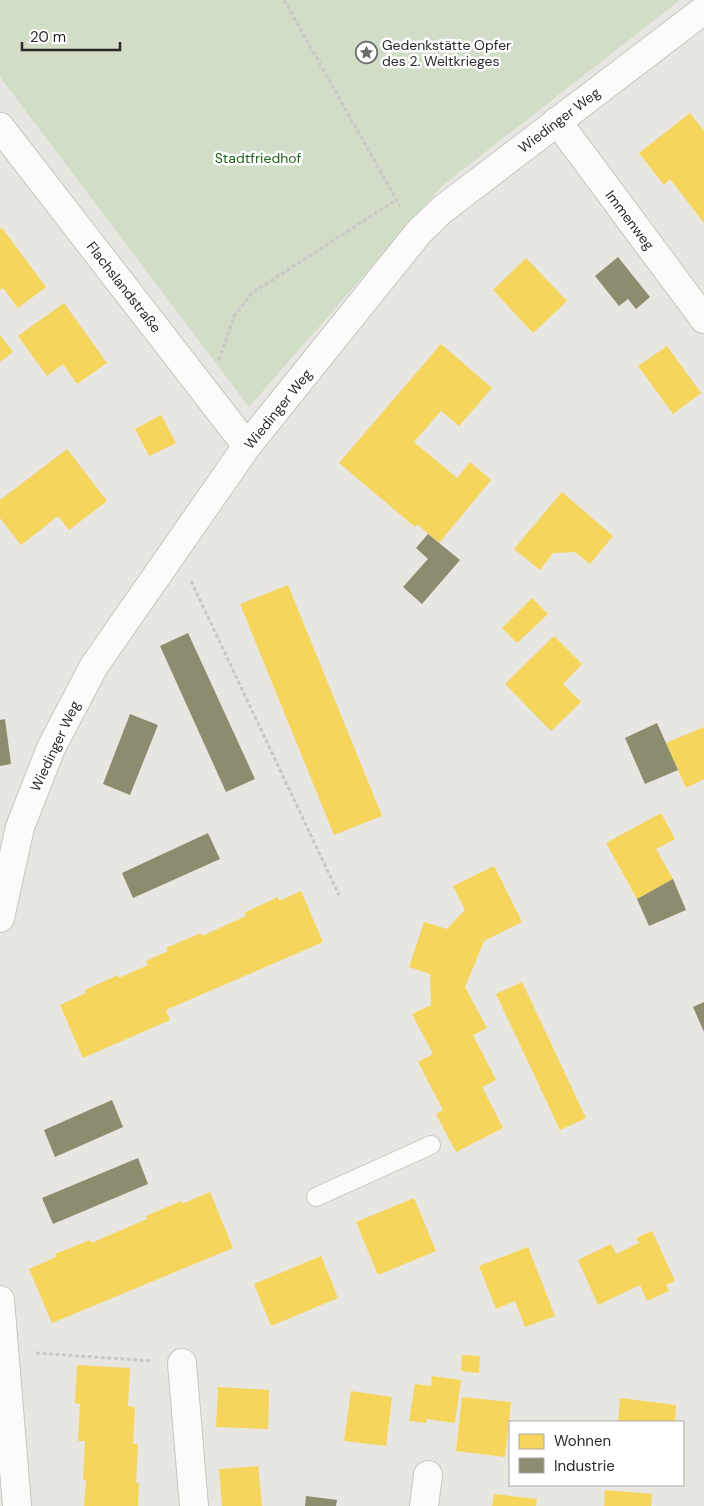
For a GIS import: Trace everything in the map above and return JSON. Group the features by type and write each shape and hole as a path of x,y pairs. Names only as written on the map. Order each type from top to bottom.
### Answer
{"street":[{"name":"Wiedinger Weg","path":"0,918 10,828 51,748 94,666 247,446 419,232 443,209 704,10"},
{"name":"Immenweg","path":"557,122 704,319"},
{"name":"Flachslandstraße","path":"0,127 247,446"},
{"path":"0,1300 17,1506"},
{"path":"182,1363 194,1506"},
{"path":"424,1506 428,1475"}],"lane":[{"path":"316,1197 431,1145"}],"path":[{"path":"284,0 396,200 419,232"},
{"path":"216,364 234,316 252,293 396,200"},
{"path":"176,548 339,894"},
{"path":"3,1350 182,1363"}],"green space":[{"name":"Stadtfriedhof","path":"0,0 680,0 442,186 249,407 0,77"}],"building: Wohnen":[{"path":"690,113 704,131 704,223 670,179 664,185 639,153"},
{"path":"2,228 46,287 18,308 3,288 0,290 0,229"},
{"path":"526,258 567,301 533,333 493,290"},
{"path":"64,303 107,363 77,384 63,364 47,376 18,336"},
{"path":"0,335 13,352 0,362"},
{"path":"441,344 492,388 459,426 441,411 414,442 457,478 470,462 491,480 439,543 417,524 415,527 339,463"},
{"path":"667,346 701,393 673,414 638,366"},
{"path":"161,415 176,443 149,456 135,429"},
{"path":"67,449 107,501 69,530 58,516 21,545 0,518 0,500"},
{"path":"562,492 613,536 590,564 575,552 553,553 540,570 514,549"},
{"path":"288,585 382,816 334,835 240,604"},
{"path":"532,598 548,614 517,643 502,628"},
{"path":"554,636 582,664 563,684 581,702 551,731 505,684"},
{"path":"704,727 704,779 686,788 666,743"},
{"path":"661,813 675,839 656,849 673,879 637,899 606,843"},
{"path":"494,866 522,922 484,941 465,987 487,1028 473,1035 496,1080 482,1087 503,1128 456,1152 436,1114 443,1110 418,1062 433,1054 412,1014 431,1005 430,974 409,967 424,922 447,929 465,910 453,886"},
{"path":"301,891 323,942 166,1010 170,1020 83,1058 60,1005 86,993 85,990 118,975 119,978 148,965 146,961 168,951 166,948 201,933 202,936 246,916 244,913 278,897 279,901"},
{"path":"522,982 586,1118 560,1130 496,994"},
{"path":"210,1192 233,1248 52,1323 29,1269 56,1257 55,1254 90,1240 91,1243 147,1219 146,1216 181,1201 182,1204"},
{"path":"414,1198 436,1251 378,1275 356,1222"},
{"path":"652,1231 675,1281 666,1285 669,1291 647,1301 640,1285 598,1305 578,1260 611,1244 616,1254 639,1243 636,1238"},
{"path":"528,1247 555,1316 525,1327 515,1301 496,1309 479,1266"},
{"path":"321,1256 338,1298 271,1326 254,1284"},
{"path":"462,1355 480,1356 479,1373 461,1371"},
{"path":"77,1365 130,1368 128,1406 135,1407 133,1444 138,1444 136,1483 139,1483 138,1506 84,1506 86,1480 83,1480 85,1441 78,1441 80,1404 75,1403"},
{"path":"432,1376 461,1380 455,1423 426,1419 426,1423 409,1421 415,1384 431,1386"},
{"path":"218,1387 269,1390 268,1429 216,1427"},
{"path":"351,1391 392,1397 386,1446 344,1441"},
{"path":"462,1397 511,1402 505,1457 456,1451"},
{"path":"620,1398 676,1405 675,1421 618,1421"},
{"path":"258,1466 262,1506 222,1506 219,1469"},
{"path":"605,1490 652,1494 651,1506 604,1506"},
{"path":"494,1494 537,1499 536,1506 492,1506"}],"building: Industrie":[{"path":"618,257 650,297 636,309 628,299 619,306 595,276"},
{"path":"428,534 460,560 422,604 403,587 428,559 416,548"},
{"path":"188,633 255,779 226,792 160,646"},
{"path":"130,714 158,725 130,795 103,784"},
{"path":"5,719 11,764 0,766 0,720"},
{"path":"657,723 678,770 645,784 625,738"},
{"path":"208,833 220,859 133,898 122,873"},
{"path":"673,879 686,910 649,926 637,899"},
{"path":"704,1002 704,1032 693,1007"},
{"path":"112,1100 123,1127 55,1157 44,1130"},
{"path":"138,1158 148,1184 53,1224 42,1198"},
{"path":"306,1496 337,1500 336,1506 305,1506"}],"place":[{"name":"Gedenkstätte Opfer des 2. Weltkrieges","path":"366,53"}]}
